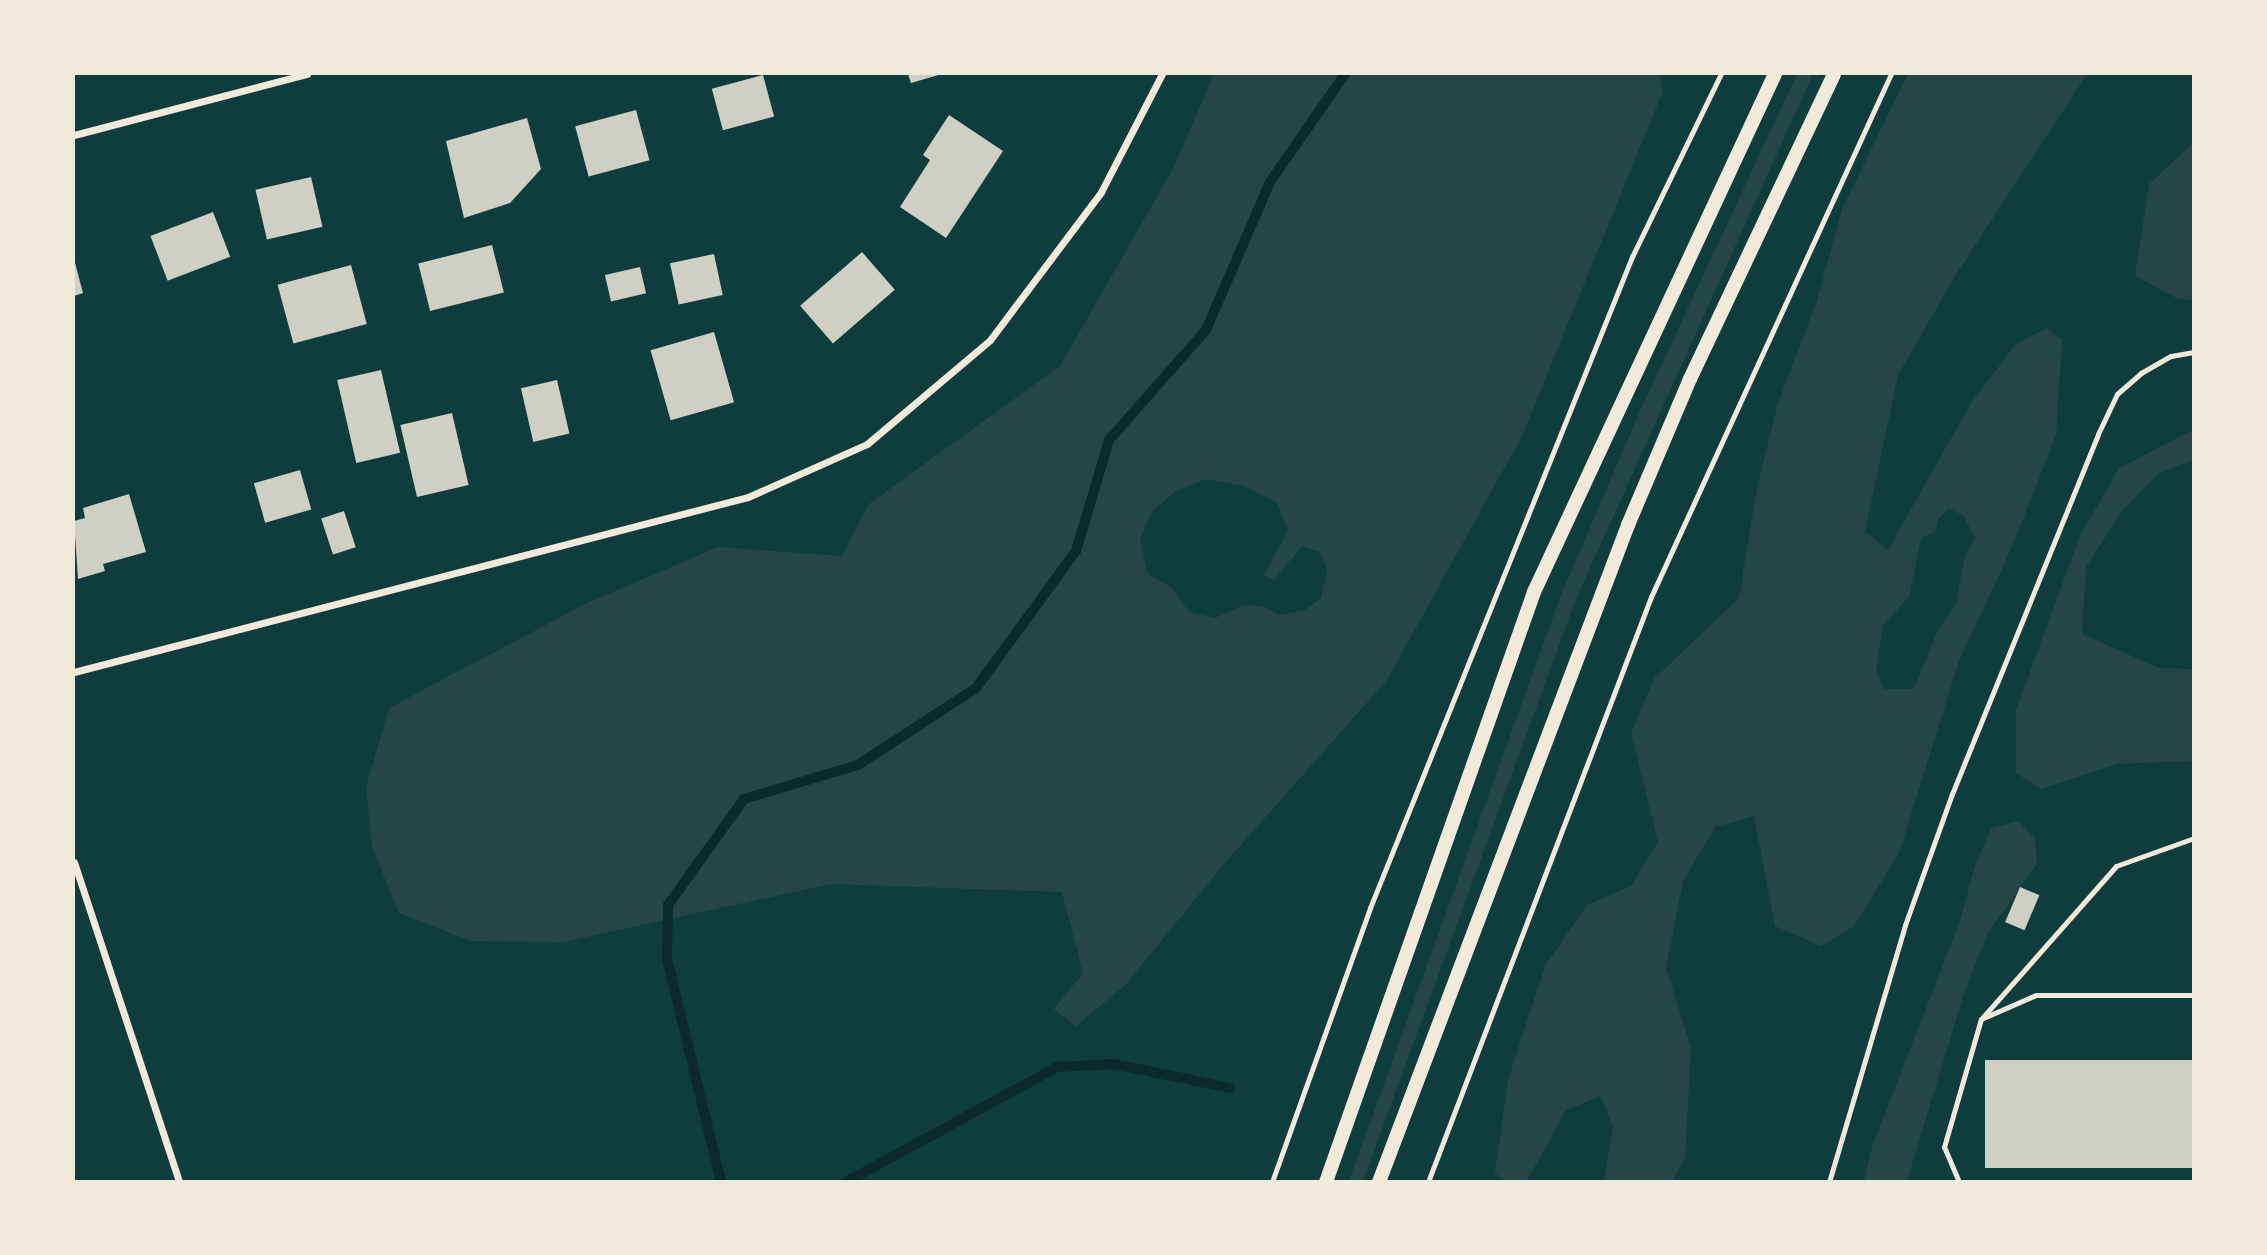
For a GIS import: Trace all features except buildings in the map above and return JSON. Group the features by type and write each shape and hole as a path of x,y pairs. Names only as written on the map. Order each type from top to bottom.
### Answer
{"main road":[{"path":"1326,1181 1534,592 1775,74"},
{"path":"1379,1181 1628,525 1690,379 1834,74"}],"street":[{"path":"74,135 307,74"},
{"path":"74,672 748,497 867,444 990,340 1101,192 1162,74"},
{"path":"74,862 178,1181"}],"lane":[{"path":"1829,1181 1905,925 1944,818 2098,434 2117,394 2141,373 2171,356 2193,352"},
{"path":"1959,1181 1944,1147 1981,1019 2116,866 2193,838"},
{"path":"1981,1019 2036,995 2193,995"}],"path":[{"path":"1272,1181 1370,908 1627,270 1721,74"},
{"path":"1428,1181 1651,597 1891,74"}],"shaded area":[{"path":"1214,74 1659,74 1663,91 1522,436 1387,680 1224,864 1126,984 1076,1026 1054,1009 1083,973 1062,892 831,884 563,942 471,941 399,913 372,847 366,787 389,708 587,603 718,547 842,556 869,504 1060,366 1174,167","holes":["1206,479 1243,486 1277,502 1288,531 1264,575 1274,580 1302,546 1320,552 1327,569 1321,598 1305,610 1280,615 1263,606 1244,605 1215,618 1189,612 1172,588 1148,574 1140,540 1151,512 1176,491"]},
{"path":"1797,74 1813,74 1576,599 1363,1181 1349,1181 1561,595 1641,409"},
{"path":"1908,74 2087,74 1955,276 1898,375 1865,532 1888,550 1971,403 2016,344 2046,328 2062,340 2056,435 2012,547 1959,661 1899,853 1854,926 1821,946 1775,926 1754,816 1715,827 1683,881 1666,968 1691,1048 1685,1159 1672,1181 1604,1181 1613,1127 1601,1096 1566,1110 1527,1181 1505,1181 1495,1173 1508,1080 1545,966 1587,905 1631,886 1658,842 1631,733 1654,679 1739,598 1757,488 1778,403 1817,301 1842,209","holes":["1949,509 1963,515 1975,538 1965,555 1956,604 1938,630 1914,689 1884,689 1876,670 1883,625 1909,597 1921,538 1935,532 1938,519"]},
{"path":"2193,143 2193,300 2178,299 2135,276 2149,184"},
{"path":"2193,430 2193,460 2159,473 2122,511 2086,567 2082,634 2159,668 2193,669 2193,761 2117,764 2041,789 2016,773 2016,710 2080,536 2119,468"},
{"path":"2018,821 2035,838 2037,864 1988,933 1964,993 1907,1181 1864,1181 1872,1147 1960,921 1975,866 1991,828"}],"waterway":[{"path":"721,1182 667,958 668,905 744,799 858,765 976,688 1076,551 1109,440 1206,330 1270,182 1345,74"},
{"path":"846,1182 1057,1067 1113,1064 1231,1088"}]}
